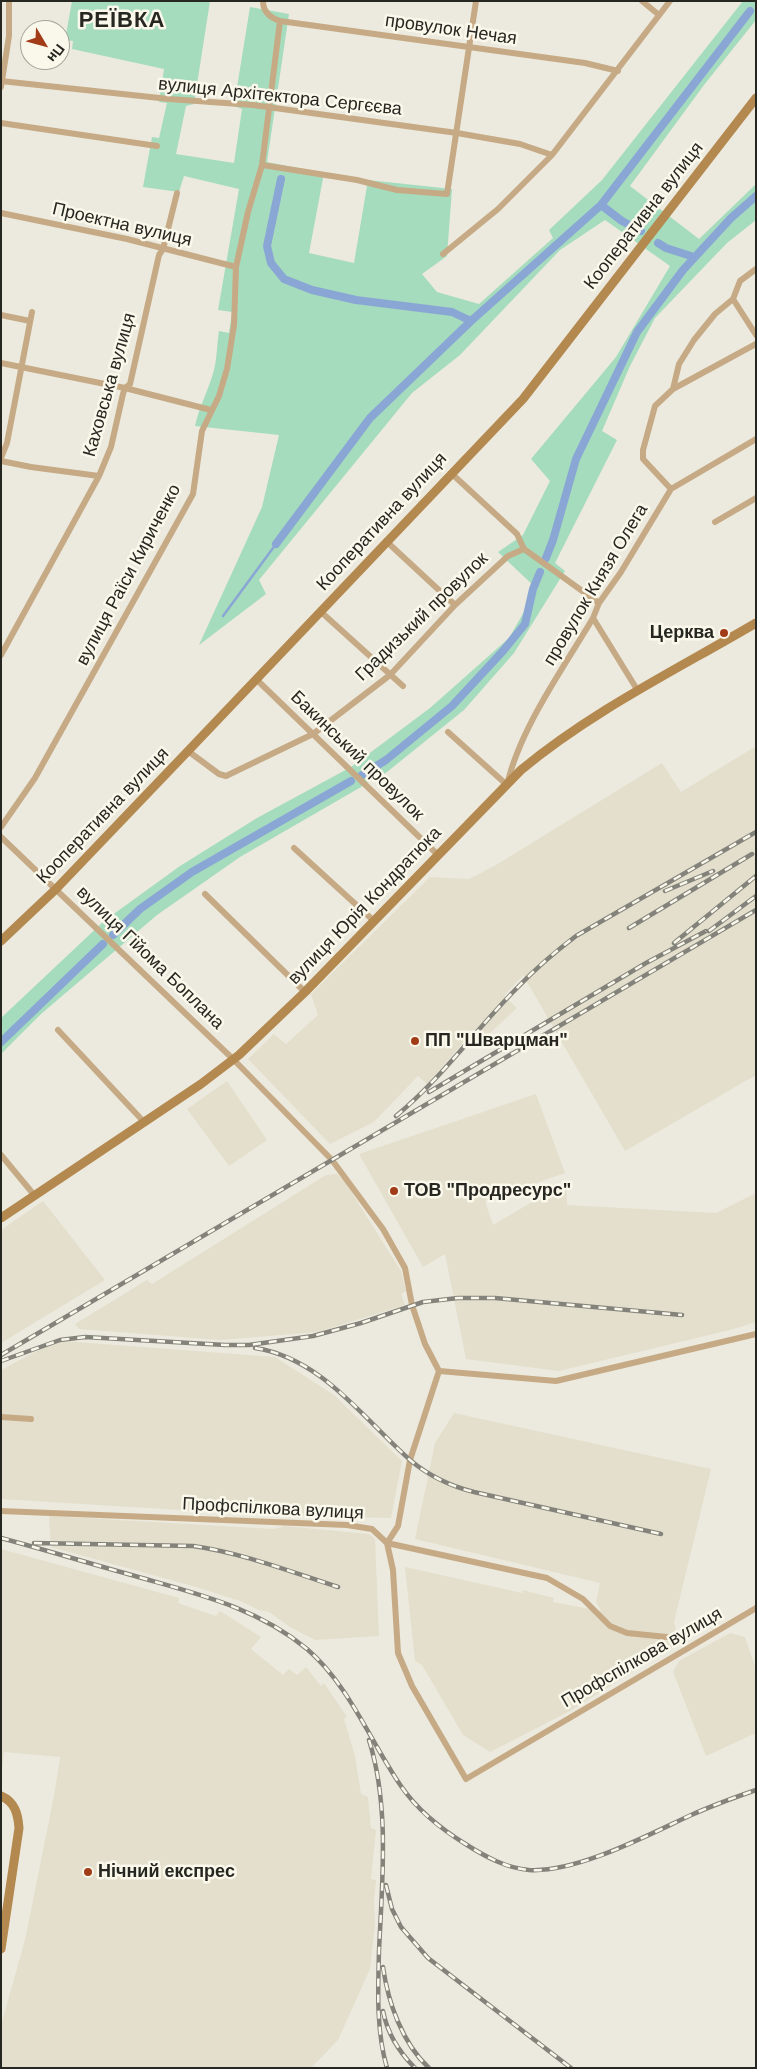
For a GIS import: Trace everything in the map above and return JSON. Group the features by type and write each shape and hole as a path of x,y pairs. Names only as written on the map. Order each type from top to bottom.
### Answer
{"street":[{"path":"1,87 9,36 9,1"},
{"path":"263,1 263,5 270,18 280,21"},
{"path":"262,165 357,180 397,190 448,194 476,1"},
{"path":"642,1 659,15"},
{"path":"443,254 498,208 552,155 670,1"},
{"name":"провулок Нечая","path":"280,21 585,63 618,71"},
{"name":"вулиця Раїси Кириченко","path":"1,826 35,778 193,494 202,431 218,396 227,368 234,325 236,267 248,212 262,165 280,21"},
{"name":"вулиця Архітектора Сергєєва","path":"2,81 169,99 270,107 457,133 520,144 552,155"},
{"name":"Кооперативна вулиця","path":"1,941 56,889 523,399 756,98"},
{"path":"1,123 156,146"},
{"name":"Каховська вулиця","path":"1,654 99,476 111,447 125,388 130,384 159,255 163,249 176,193"},
{"name":"Проектна вулиця","path":"1,214 127,239 236,267"},
{"path":"672,388 678,364 694,340 715,314 733,299 740,282 756,269"},
{"path":"733,299 756,335"},
{"path":"32,312 7,443 1,459 31,467 99,476"},
{"path":"1,315 30,322"},
{"path":"671,489 643,459 643,450 655,406 672,388 756,344"},
{"path":"1,363 125,388 211,410"},
{"name":"провулок Князя Олега","path":"507,785 512,763 524,735 593,618 599,602 621,572 671,489 756,438"},
{"path":"451,473 517,534 524,549 599,602"},
{"path":"714,522 756,498"},
{"path":"386,541 455,605"},
{"name":"Градизький провулок","path":"188,751 218,774 226,776 313,734 390,675 455,605 508,556 524,549"},
{"path":"320,611 403,686"},
{"path":"593,618 638,691"},
{"name":"вулиця Юрія Кондратюка","path":"1,1218 234,1060 259,1038 521,770 565,735 756,623"},
{"name":"Бакинський провулок","path":"256,679 438,855"},
{"path":"448,732 507,785"},
{"name":"вулиця Гійома Боплана","path":"1,837 234,1060 332,1160 383,1229 405,1268 415,1313 425,1344 440,1371"},
{"path":"294,848 374,921"},
{"path":"205,894 304,992"},
{"path":"58,1030 144,1122"},
{"path":"1,1155 35,1196"},
{"path":"388,1543 398,1526 410,1460 440,1371 556,1381 756,1334"},
{"path":"1,1417 31,1419"},
{"name":"Профспілкова вулиця","path":"1,1511 347,1525 372,1529 388,1543 547,1578 583,1599 610,1626 627,1632 667,1637"},
{"name":"Профспілкова вулиця","path":"388,1543 393,1570 398,1653 412,1686 466,1779 756,1608"},
{"path":"1,1796 11,1802 16,1810 20,1828 1,1949"}],"shaded area":[{"path":"756,746 756,1075 625,1151 523,975 504,996 517,1008 477,1045 468,1037 427,1084 418,1076 374,1122 330,1144 248,1059 274,1034 286,1044 318,1015 311,994 430,877 469,879 496,865 662,763 681,792"},
{"path":"227,1081 267,1140 229,1166 187,1109"},
{"path":"536,1094 565,1173 485,1201 493,1225 566,1182 567,1205 716,1213 756,1193 756,1322 559,1371 466,1359 445,1254 423,1267 359,1154"},
{"path":"337,1174 345,1182 401,1271 406,1291 401,1294 405,1305 318,1332 220,1340 79,1329 75,1324 147,1280 152,1284 326,1175"},
{"path":"43,1201 105,1280 1,1343 1,1230"},
{"path":"63,1341 275,1357 334,1395 402,1461 391,1518 261,1515 1,1499 1,1370 50,1344"},
{"path":"454,1413 711,1469 674,1622 679,1643 570,1711 490,1752 463,1735 422,1665 415,1661 405,1567 522,1593 523,1590 554,1598 553,1602 601,1611 596,1602 600,1583 415,1539 435,1443"},
{"path":"49,1516 274,1529 285,1526 369,1534 375,1539 379,1636 315,1640 290,1627 269,1612 259,1610 240,1601 51,1547"},
{"path":"1,1549 179,1598 178,1603 216,1616 220,1611 261,1637 251,1649 283,1675 289,1669 297,1675 306,1667 321,1686 324,1683 347,1717 344,1719 355,1756 361,1794 368,1797 371,1828 376,1830 371,1879 376,1880 374,1901 375,1925 370,1969 338,2040 311,2068 1,2068 1,2025 25,1940 60,1757 4,1752 1,1780"},
{"path":"730,1633 745,1637 756,1669 756,1733 706,1756 673,1672 679,1661"}],"green space":[{"path":"72,1 210,1 194,104 186,106 176,154 234,163 242,109 234,106 250,7 289,14 267,162 324,173 309,253 354,263 368,180 452,189 447,256 422,274 437,292 479,304 553,238 549,230 602,180 743,1 756,1 756,20 704,85 630,186 699,239 756,184 756,220 727,243 655,318 630,366 602,431 617,440 555,563 565,571 514,653 464,710 387,772 240,857 157,915 41,1014 1,1054 1,1018 104,921 180,866 257,818 351,767 430,708 509,638 537,589 498,552 523,535 550,481 531,459 616,357 670,266 605,220 560,250 460,355 412,393 259,580 266,594 199,645 262,507 279,435 195,426 214,370 219,331 229,333 232,312 218,310 239,189 184,176 179,192 143,187 152,137 159,138 167,103 159,102 164,69 72,49 73,41 70,41 69,20"}],"waterway":[{"path":"276,544 370,418 471,321 601,205 750,11"},
{"path":"281,179 267,246 271,263 284,279 312,290 356,300 452,312 471,321"},
{"path":"546,558 576,459 637,332 683,270 731,218 756,196"},
{"path":"601,205 622,221 641,231"},
{"path":"658,243 666,248 694,257"},
{"path":"223,616 276,544"},
{"path":"362,775 386,760 452,706 503,651 525,624 533,589 540,572"},
{"path":"113,935 140,909 192,872 351,781"},
{"path":"1,1042 103,944"}],"railway":[{"path":"396,1116 429,1086 525,980 568,942 756,832"},
{"path":"629,928 752,854"},
{"path":"665,891 713,871"},
{"path":"674,943 756,876"},
{"path":"709,931 756,896"},
{"path":"1,1355 756,910"},
{"path":"429,1092 646,963 706,931"},
{"path":"1,1361 60,1340 85,1337 249,1345 313,1336 361,1323 423,1302 458,1298 495,1298 682,1315"},
{"path":"255,1348 279,1354 321,1377 340,1392 410,1460 432,1476 474,1492 661,1534"},
{"path":"1,1538 203,1596 247,1612 288,1635 322,1663 335,1679 390,1769 415,1804 439,1826 457,1839 481,1854 504,1864 529,1870 568,1866 589,1860 632,1843 689,1816 756,1790"},
{"path":"34,1543 193,1546 248,1558 338,1587"},
{"path":"369,1740 376,1765 382,1818 383,1872 378,1995 379,2025 387,2068"},
{"path":"386,1885 392,1909 401,1927 428,1958 571,2068"},
{"path":"383,1967 388,1994 398,2021 411,2047 429,2068"},
{"path":"383,2011 387,2027 394,2041 415,2068"}],"place":[{"name":"Церква","path":"724,633"},
{"name":"ПП \"Шварцман\"","path":"415,1041"},
{"name":"ТОВ \"Продресурс\"","path":"394,1191"},
{"name":"Нічний експрес","path":"88,1872"}],"district":[{"name":"РЕЇВКА","path":"122,21"}]}
